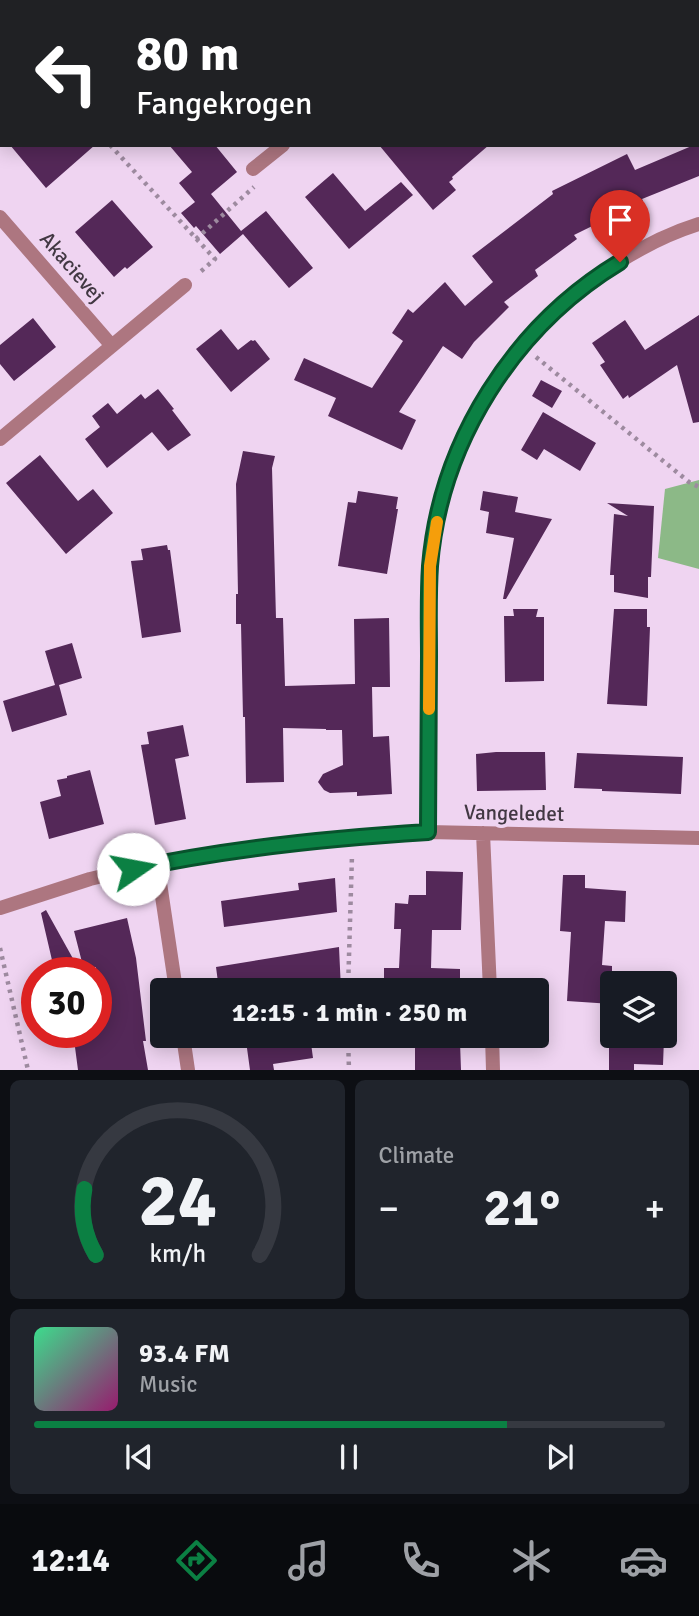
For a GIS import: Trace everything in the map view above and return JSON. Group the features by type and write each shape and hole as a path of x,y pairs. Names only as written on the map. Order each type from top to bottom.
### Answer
{"street":[{"path":"253,169 280,147"},
{"name":"Akacievej","path":"0,216 112,346"},
{"path":"428,832 430,566 440,506 459,448 486,394 522,345 558,307 598,275 643,248 699,224"},
{"path":"0,439 185,285"},
{"name":"Vangeledet","path":"0,908 80,882 157,863 215,853 352,837 428,832 699,838"},
{"path":"483,833 489,978"},
{"path":"157,863 174,978"},
{"path":"185,1048 188,1070"},
{"path":"493,1048 494,1070"}],"path":[{"path":"112,147 215,259 185,285"},
{"path":"196,239 260,181 253,169"},
{"path":"522,345 689,482 699,487"},
{"path":"348,978 352,837"},
{"path":"0,948 28,1070"},
{"path":"348,1048 349,1070"}],"green space":[{"path":"699,480 699,569 658,558 665,489"}],"building":[{"path":"12,147 93,147 46,188"},
{"path":"171,147 217,147 237,172 211,194 241,231 266,211 313,268 289,288 243,234 220,254 181,213 195,202 179,183 192,172"},
{"path":"381,147 487,147 452,177 449,182 456,190 433,210"},
{"path":"689,147 699,147 699,176 642,199 643,201 574,235 577,239 535,270 538,276 504,302 509,307 474,342 462,359 443,346 399,412 416,420 402,450 328,416 336,398 294,380 304,358 372,388 403,341 392,333 408,309 413,313 445,282 465,306 493,282 472,256 553,194 552,191 627,154 635,170"},
{"path":"333,173 365,211 401,182 413,195 349,249 305,197"},
{"path":"112,200 153,247 114,277 75,232"},
{"path":"699,315 699,422 693,423 677,365 629,398 628,395 623,399 600,365 605,362 592,343 625,320 645,350"},
{"path":"33,318 56,347 14,381 0,364 0,345"},
{"path":"221,329 238,350 255,340 270,359 231,392 196,349"},
{"path":"541,380 562,391 552,408 532,396"},
{"path":"158,389 191,435 168,451 152,432 107,468 85,439 100,427 92,416 108,403 117,414 141,394 145,399"},
{"path":"543,412 596,443 580,471 544,449 537,460 521,450"},
{"path":"243,451 275,456 272,468 276,618 283,618 285,686 355,684 354,619 389,618 390,687 372,687 373,737 389,736 392,794 357,796 357,792 330,793 324,790 318,782 323,774 343,765 342,730 283,728 284,782 246,783 241,624 236,624 236,484"},
{"path":"40,455 78,501 93,489 113,513 66,554 6,483"},
{"path":"358,491 398,497 387,574 338,566 348,502 356,503"},
{"path":"483,491 518,497 515,512 552,519 506,599 503,599 514,538 486,533 489,512 480,510"},
{"path":"607,503 654,506 648,598 614,592 614,575 610,575 614,514 628,516"},
{"path":"167,545 170,550 181,632 142,638 131,561 143,560 141,549"},
{"path":"513,609 538,609 536,617 544,617 544,681 505,682 504,616 514,616"},
{"path":"614,609 647,609 647,627 650,627 647,706 607,704"},
{"path":"72,643 82,678 59,685 67,715 12,732 3,701 55,685 45,651"},
{"path":"183,725 189,756 175,759 186,819 155,825 141,745 149,744 147,732"},
{"path":"545,752 546,790 477,791 476,754"},
{"path":"577,753 683,757 681,794 574,788"},
{"path":"90,770 104,824 49,839 40,802 61,796 57,780"},
{"path":"426,871 463,872 461,930 432,930 431,968 460,969 460,978 384,978 384,968 399,968 401,929 394,929 395,903 408,904 409,895 426,895"},
{"path":"563,875 585,875 585,888 626,891 625,922 605,921 602,965 612,966 612,971 600,971 600,1003 567,1001 571,932 560,931"},
{"path":"335,878 337,912 224,927 221,901 299,890 298,883"},
{"path":"46,910 72,957 51,957 41,913"},
{"path":"127,918 136,958 148,1070 78,1070 75,1048 112,1048 112,957 81,957 74,931"},
{"path":"339,947 340,978 217,978 216,967"},
{"path":"247,1048 312,1048 313,1058 273,1064 274,1070 250,1070"},
{"path":"415,1048 460,1048 461,1070 415,1070"},
{"path":"609,1048 664,1048 663,1065 634,1064 634,1070 609,1070"}],"slow traffic":[{"path":"429,709 430,566 437,522"}],"route":[{"path":"133,869 262,846 428,832 430,566 440,506 459,448 486,394 522,345 558,307 598,275 620,262"}]}
